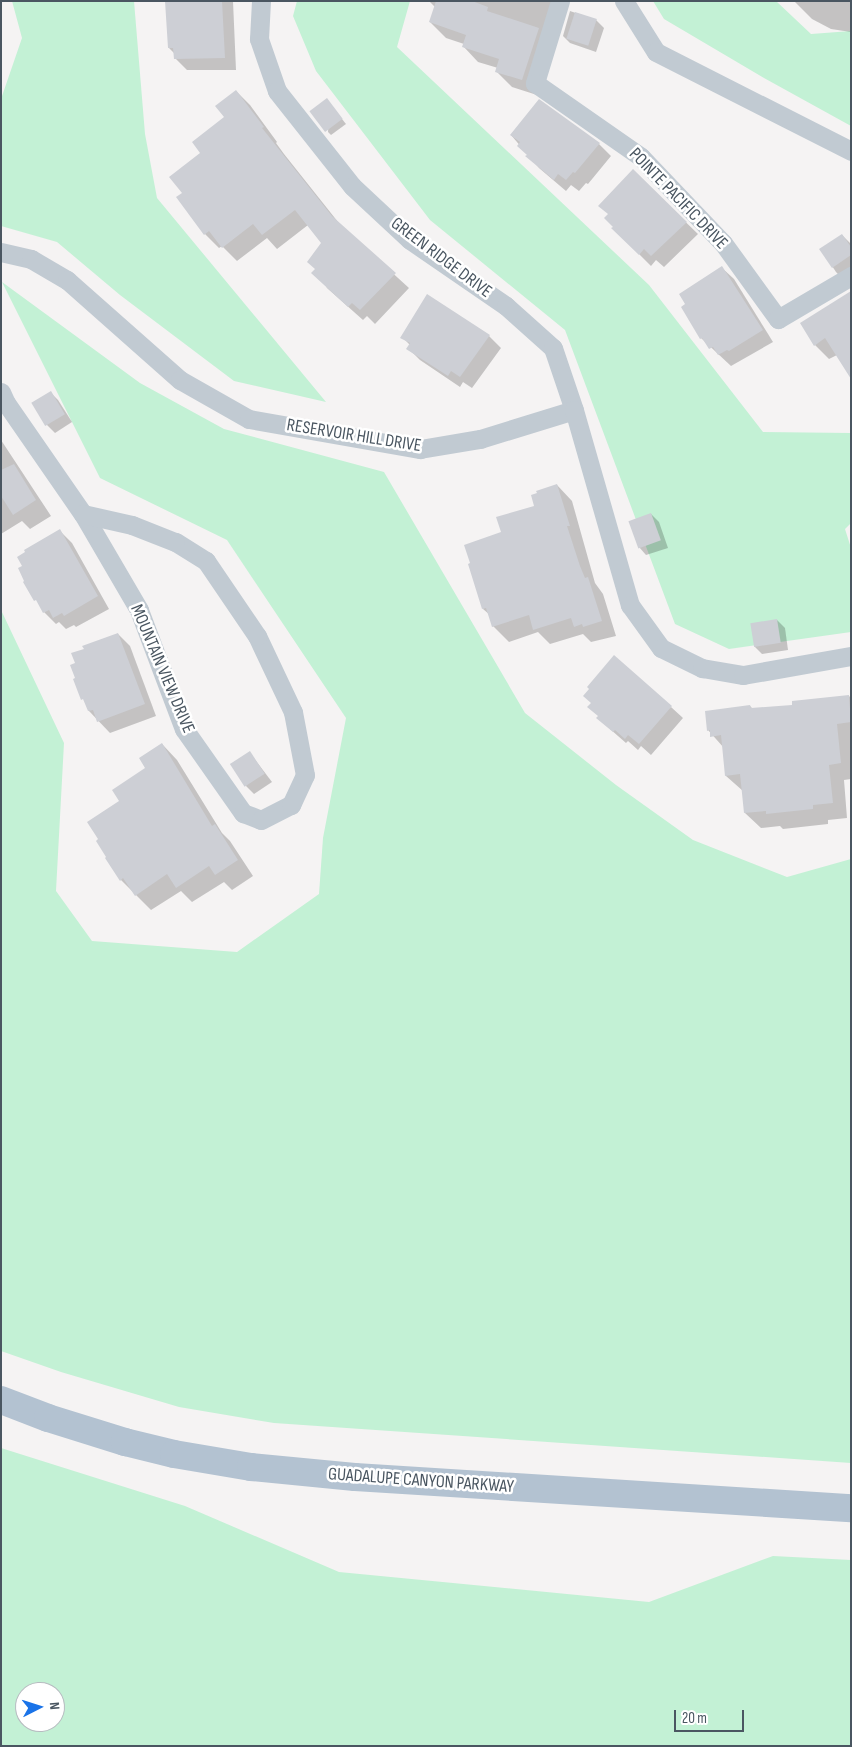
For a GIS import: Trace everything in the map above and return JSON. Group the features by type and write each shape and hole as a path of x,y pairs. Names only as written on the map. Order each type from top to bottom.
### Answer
{"main road":[{"name":"GUADALUPE CANYON PARKWAY","path":"1,1400 65,1424 149,1448 251,1467 355,1477 851,1508"}],"street":[{"name":"GREEN RIDGE DRIVE","path":"261,1 259,39 277,91 352,186 410,240 506,306 552,348 574,410"},
{"name":"POINTE PACIFIC DRIVE","path":"560,1 534,83 641,157 723,243 778,319 851,276"},
{"path":"624,1 656,52 851,151"},
{"name":"RESERVOIR HILL DRIVE","path":"1,252 31,259 67,280 180,380 249,419 420,450 480,438 574,410"},
{"name":"MOUNTAIN VIEW DRIVE","path":"1,392 6,403 83,514 140,610 184,729 243,813 261,820 291,805 305,774 293,712 256,636 206,561 175,542 132,525 83,514"},
{"path":"574,410 630,605 661,648 702,668 743,675 851,656"}],"green space":[{"path":"12,1 134,1 145,134 157,198 326,402 234,381 120,295 57,242 1,226 1,99 22,38"},
{"path":"297,1 410,1 397,47 649,285 763,432 851,433 851,523 845,529 851,548 851,632 729,649 675,624 565,330 430,220 316,71 293,16"},
{"path":"653,1 776,1 811,34 851,31 851,126 764,78 664,19"},
{"path":"2,282 140,383 224,429 384,472 525,713 616,785 693,840 787,877 851,859 851,1463 274,1423 179,1407 61,1372 1,1351 1,610 64,743 56,891 92,941 237,952 319,894 323,838 346,718 227,540 100,478"},
{"path":"1,1448 185,1506 339,1572 649,1602 773,1556 851,1560 851,1746 1,1746"}],"building":[{"path":"165,1 222,1 225,58 174,59 173,48 168,48"},
{"path":"436,1 472,1 488,7 487,11 539,28 522,80 495,72 499,59 462,47 466,35 429,22"},
{"path":"575,12 597,19 588,46 566,39"},
{"path":"236,90 264,127 262,128 332,216 396,273 360,310 352,303 348,307 311,273 315,269 307,262 321,243 295,210 262,235 253,224 222,248 209,231 204,235 176,197 182,193 169,177 200,153 192,142 224,117 215,106"},
{"path":"327,98 343,119 325,132 309,111"},
{"path":"539,99 600,143 575,173 573,172 566,180 558,174 554,180 525,156 527,155 517,146 520,142 510,135"},
{"path":"633,169 687,222 651,256 644,249 639,255 611,228 613,227 604,218 608,214 598,206"},
{"path":"842,234 851,247 851,255 832,268 819,249"},
{"path":"722,266 763,330 729,351 727,350 718,355 713,347 709,349 702,338 700,339 681,307 685,304 679,294"},
{"path":"851,291 851,379 825,338 814,346 800,323"},
{"path":"427,294 490,335 460,377 451,371 448,376 406,349 410,343 400,338"},
{"path":"51,391 65,414 45,426 31,403"},
{"path":"14,464 36,500 13,515 1,496 1,470"},
{"path":"557,484 570,526 567,526 580,566 585,578 588,577 602,621 583,627 582,624 574,627 571,618 533,630 529,615 492,627 486,608 482,609 464,545 501,532 496,517 534,506 531,495 537,493 536,491"},
{"path":"651,513 661,540 638,548 628,521"},
{"path":"60,529 98,596 64,616 62,613 53,618 49,610 43,613 36,600 34,601 23,582 18,568 22,566 17,557 25,552 24,550"},
{"path":"777,619 781,643 754,647 750,623"},
{"path":"118,633 145,704 97,722 93,710 88,711 83,699 81,700 73,679 75,678 70,665 75,663 71,653 84,649 82,646"},
{"path":"614,655 672,706 639,744 628,735 625,739 615,730 613,732 596,718 598,716 587,707 591,703 583,696 589,689 587,687"},
{"path":"849,695 851,722 837,724 841,763 829,765 833,803 813,805 813,809 766,814 766,811 744,813 740,774 725,776 721,735 710,737 710,730 707,731 705,711 750,705 751,708 792,705 792,701"},
{"path":"162,743 212,826 215,824 238,860 215,875 209,866 176,888 167,874 135,896 123,878 120,881 105,858 96,841 98,839 87,822 119,801 112,790 145,768 139,758"},
{"path":"250,751 265,774 245,787 230,764"}]}
